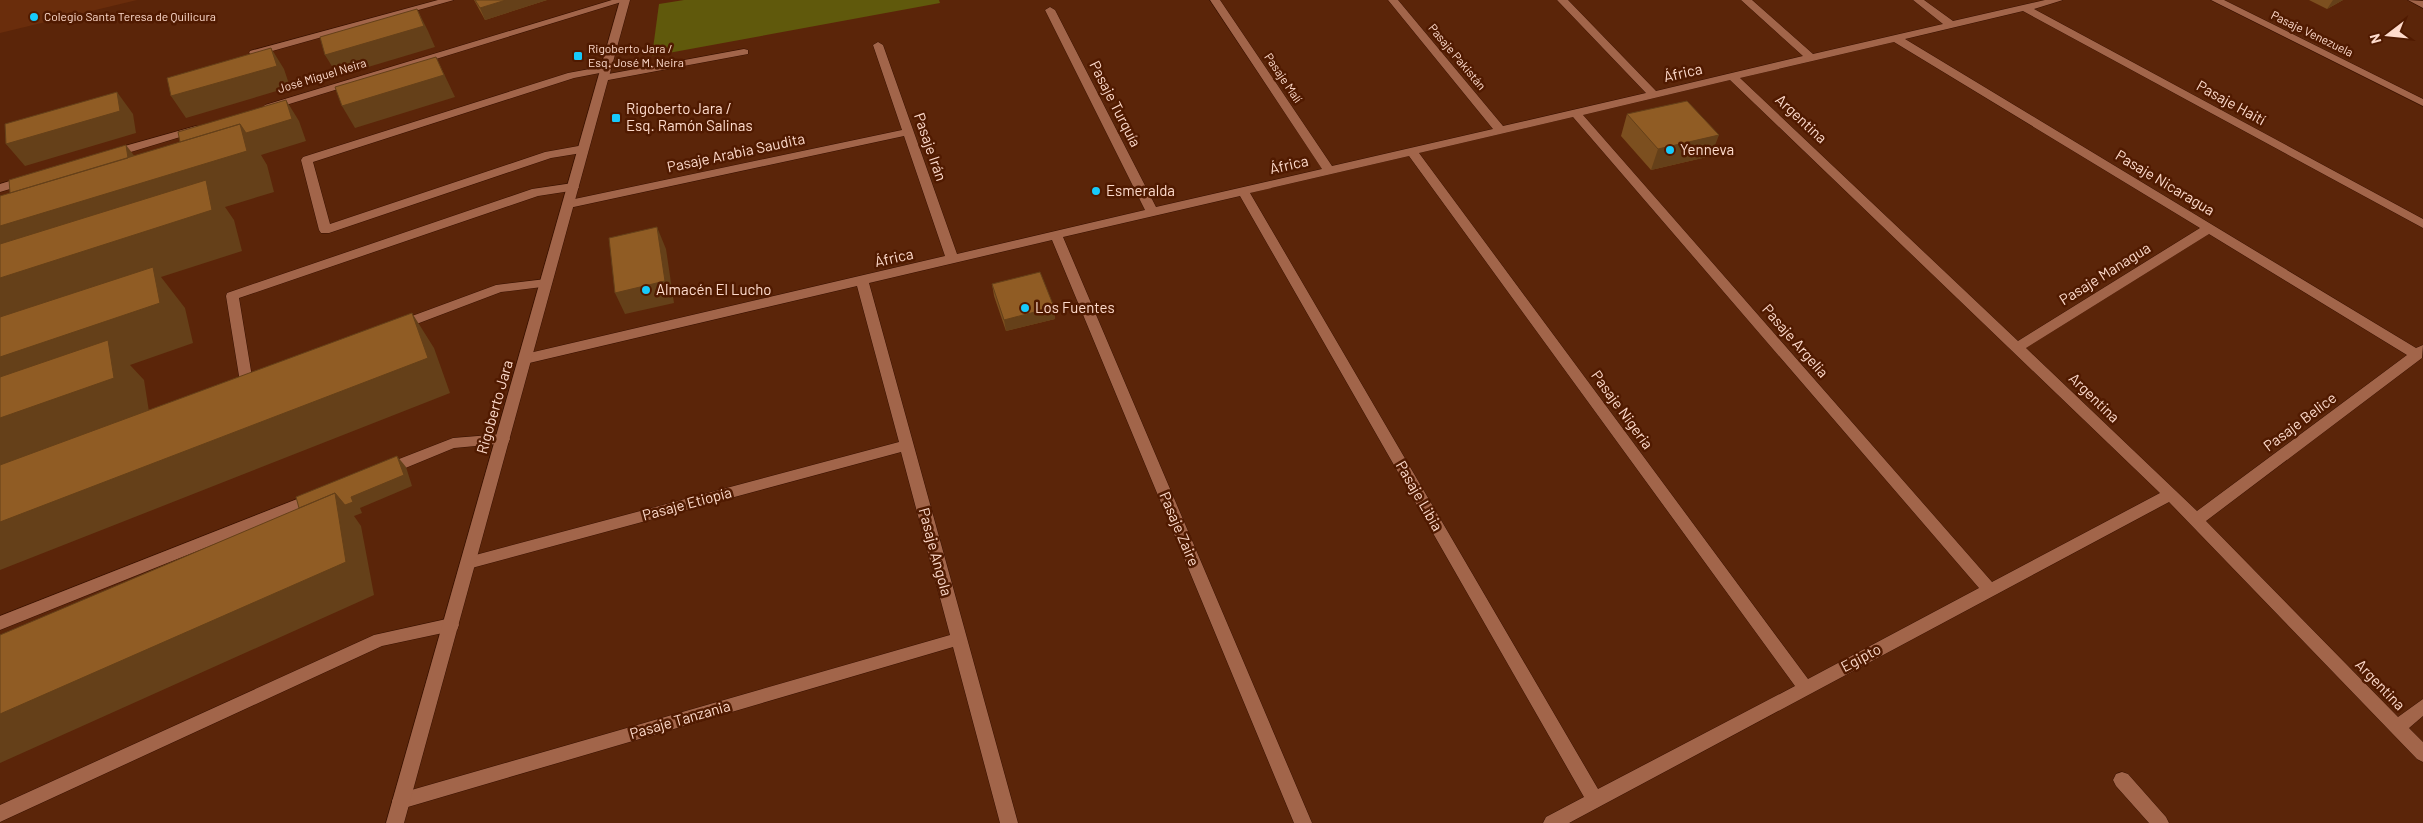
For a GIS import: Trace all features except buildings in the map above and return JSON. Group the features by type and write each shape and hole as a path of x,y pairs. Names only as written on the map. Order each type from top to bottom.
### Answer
{"street":[{"path":"246,55 449,0"},
{"name":"Rigoberto Jara","path":"395,823 569,204 624,0"},
{"name":"José Miguel Neira","path":"256,110 624,0"},
{"name":"Pasaje Malí","path":"1215,0 1329,171"},
{"name":"Pasaje Pakistán","path":"1392,0 1501,131"},
{"path":"1562,0 1654,95"},
{"path":"1746,0 1812,58"},
{"path":"1918,0 1951,25"},
{"name":"África","path":"525,359 2058,0"},
{"name":"Pasaje Venezuela","path":"2216,0 2423,103"},
{"path":"2412,0 2423,5"},
{"name":"Pasaje Haití","path":"2025,8 2423,224"},
{"name":"Pasaje Turquía","path":"1050,10 1153,212"},
{"name":"Pasaje Nicaragua","path":"1896,38 2209,228 2420,352"},
{"name":"Pasaje Irán","path":"878,45 953,260"},
{"path":"584,148 549,155 325,230 307,160 572,75 605,74 744,52"},
{"name":"Argentina","path":"1732,76 2171,494 2423,754"},
{"name":"Pasaje Argelia","path":"1575,113 1990,590"},
{"path":"104,156 208,125"},
{"name":"Pasaje Arabia Saudita","path":"569,204 908,132"},
{"name":"Pasaje Nigeria","path":"1412,152 1806,688"},
{"path":"0,188 38,176"},
{"path":"264,377 246,384 232,296 536,192 573,188"},
{"name":"Pasaje Libia","path":"1243,191 1595,800"},
{"name":"Pasaje Managua","path":"2018,347 2209,228"},
{"name":"Pasaje Zaire","path":"1056,235 1303,823"},
{"name":"Pasaje Angola","path":"862,280 1009,823"},
{"path":"383,332 500,288 546,283"},
{"name":"Pasaje Belice","path":"2196,520 2420,352"},
{"path":"370,476 453,443 503,439"},
{"name":"Pasaje Etiopía","path":"468,563 907,445"},
{"path":"0,623 333,491"},
{"name":"Egipto","path":"1552,823 2171,494"},
{"path":"0,814 380,640 451,625"},
{"name":"Pasaje Tanzania","path":"401,801 959,639"},
{"path":"2398,727 2423,706"},
{"path":"2122,780 2160,823"}],"shaded area":[{"name":"Colegio Santa Teresa de Quilicura","path":"0,0 137,0 0,33"},
{"path":"684,0 939,0 940,3 652,56 659,4"}],"place":[{"name":"Colegio Santa Teresa de Quilicura","path":"34,17"},
{"name":"Rigoberto Jara / Esq. José M. Neira","path":"578,56"},
{"name":"Rigoberto Jara / Esq. Ramón Salinas","path":"616,118"},
{"name":"Yenneva","path":"1670,150"},
{"name":"Esmeralda","path":"1096,191"},
{"name":"Almacén El Lucho","path":"646,290"},
{"name":"Los Fuentes","path":"1025,308"}]}
